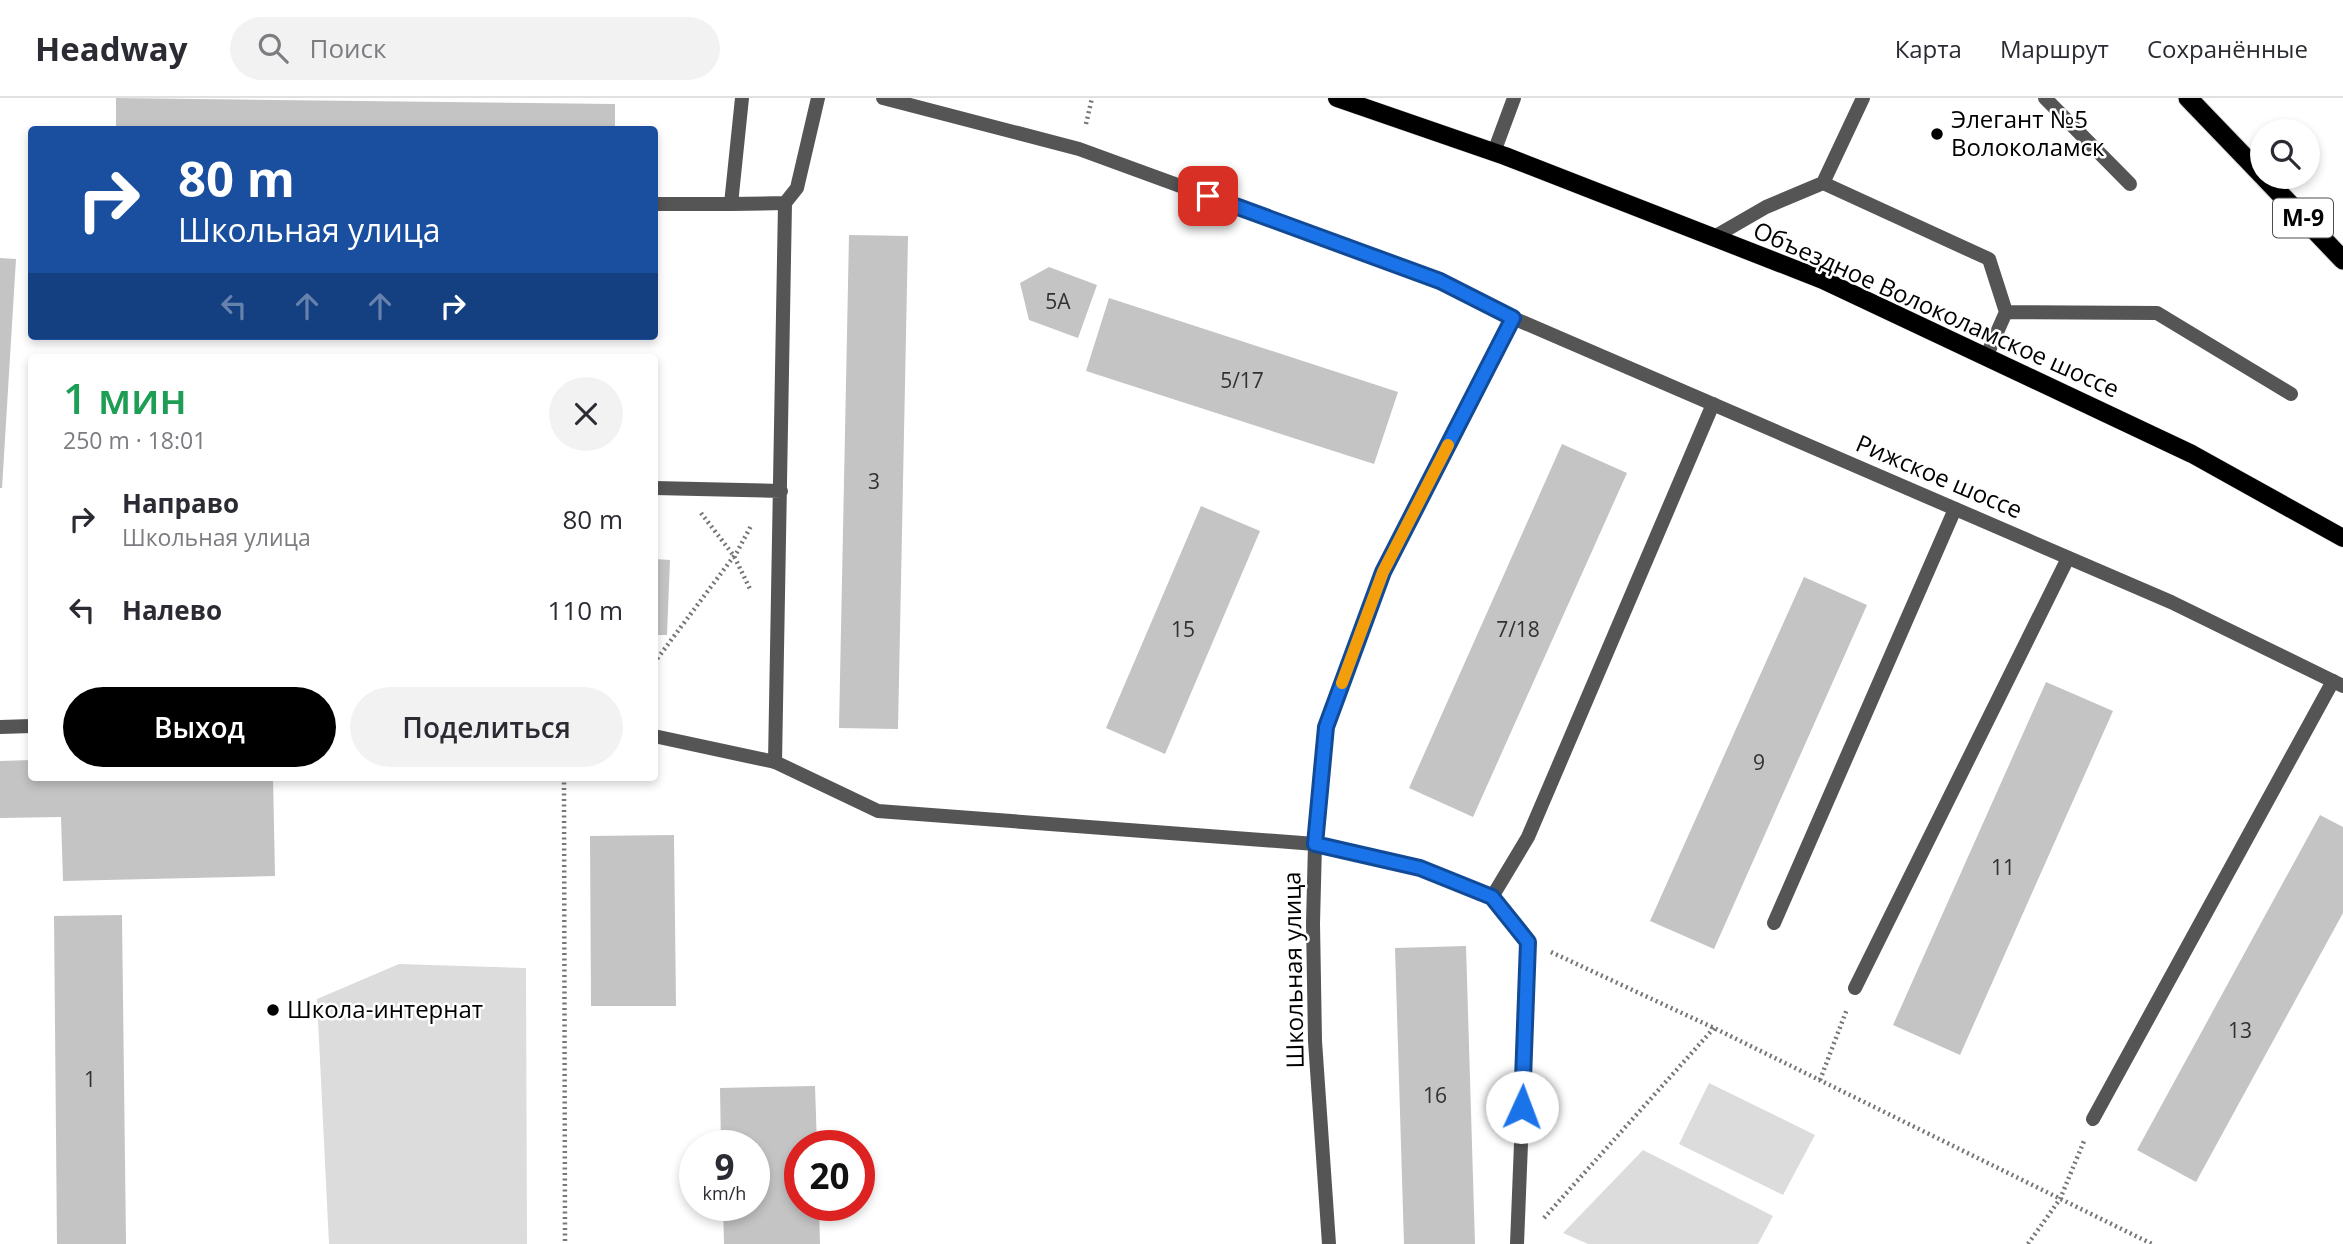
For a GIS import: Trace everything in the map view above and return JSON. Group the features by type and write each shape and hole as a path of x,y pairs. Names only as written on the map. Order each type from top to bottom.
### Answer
{"highway":[{"name":"М-9","path":"2189,98 2250,162"},
{"name":"М-9","path":"2275,189 2343,260"}],"main road":[{"name":"Объездное Волоколамское шоссе","path":"1337,98 1494,152 1823,280 2192,454 2343,538"}],"street":[{"path":"731,204 743,98"},
{"path":"775,762 785,203 797,188 818,98"},
{"name":"Рижское шоссе","path":"883,98 1079,149 1440,281 1513,318 2171,602 2338,684"},
{"path":"1494,152 1514,98"},
{"path":"1714,237 1766,207 1823,183 1863,98"},
{"path":"2045,98 2130,184"},
{"path":"1823,183 1989,259 2006,313 1986,357"},
{"path":"658,204 785,203"},
{"path":"2006,313 2157,313 2291,394"},
{"name":"Школьная улица","path":"1329,1244 1315,1041 1315,844 1326,727 1383,572 1513,318"},
{"path":"1492,897 1528,837 1713,404"},
{"path":"658,488 781,491"},
{"path":"1774,923 1955,509"},
{"path":"1855,988 2068,558"},
{"path":"2093,1119 2338,684"},
{"path":"0,727 28,726"},
{"path":"658,737 775,762 878,811 1315,844 1420,868 1492,897 1528,942 1517,1244"}],"path":[{"path":"699,510 734,556 757,603"},
{"path":"658,658 734,556 756,516"},
{"path":"564,781 565,1244"},
{"path":"1528,942 1714,1028 2152,1244"},
{"path":"1819,1080 1855,988"},
{"path":"1539,1223 1714,1028"},
{"path":"2028,1244 2060,1199 2093,1119"}],"shaded area":[{"path":"399,964 526,968 527,1244 329,1244 317,999"},
{"path":"1709,1083 1815,1135 1783,1195 1679,1144"},
{"path":"1643,1150 1773,1216 1758,1244 1588,1244 1563,1233"}],"building":[{"path":"116,98 615,104 615,126 116,126"},
{"path":"849,235 908,236 898,729 839,728"},
{"path":"0,258 16,259 2,488 0,488"},
{"path":"1049,267 1097,285 1078,338 1029,320 1020,283"},
{"path":"1109,298 1398,392 1374,464 1086,371"},
{"path":"1562,444 1627,473 1473,817 1409,788"},
{"path":"1201,506 1260,531 1165,754 1106,728"},
{"path":"658,559 670,560 667,635 658,635"},
{"path":"1804,577 1867,605 1714,949 1650,921"},
{"path":"2046,682 2113,711 1960,1055 1893,1025"},
{"path":"28,760 28,781 273,781 275,876 63,881 61,817 0,818 0,761"},
{"path":"2320,815 2343,827 2343,913 2196,1182 2137,1150"},
{"path":"674,835 676,1006 591,1006 590,836"},
{"path":"122,915 126,1244 57,1244 54,916"},
{"path":"1466,946 1475,1244 1404,1244 1395,948"},
{"path":"815,1086 816,1130 784,1130 784,1221 819,1221 820,1244 724,1244 723,1221 770,1221 770,1130 721,1130 720,1088"}],"slow traffic":[{"path":"1342,683 1383,572 1448,445"}],"place":[{"name":"Элегант №5 Волоколамск","path":"1937,134"},
{"name":"Школа-интернат","path":"273,1010"}],"route":[{"path":"1208,196 1440,281 1513,318 1383,572 1326,727 1315,844 1420,868 1492,897 1528,942 1522,1107"}]}
